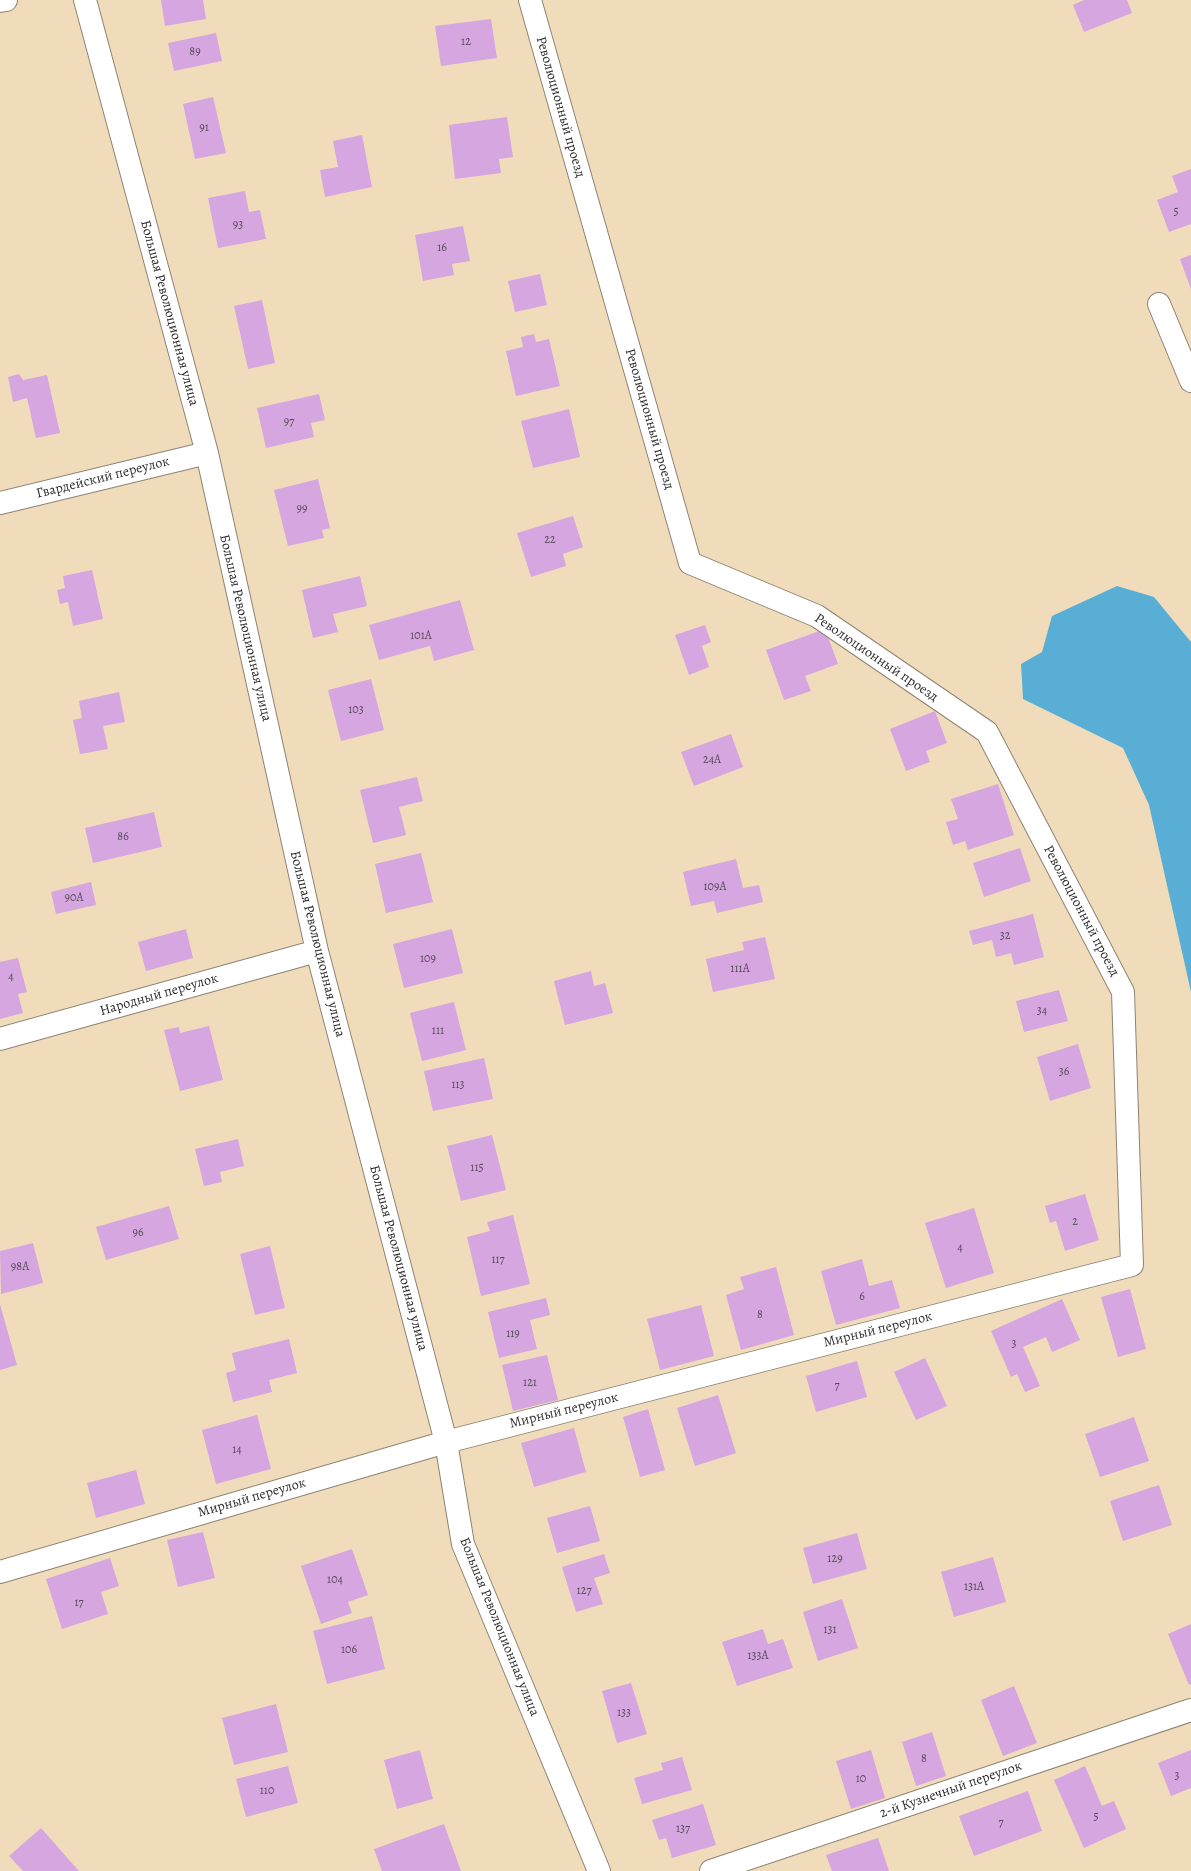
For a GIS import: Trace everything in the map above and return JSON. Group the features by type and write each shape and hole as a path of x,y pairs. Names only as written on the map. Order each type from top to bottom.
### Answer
{"street":[{"path":"0,1 6,0"},
{"name":"Большая Революционная улица","path":"85,0 207,453 317,950 446,1442 462,1544 599,1871"},
{"name":"Революционный проезд","path":"530,0 690,563 817,616 987,732 1123,992 1132,1265"},
{"path":"1159,304 1191,381"},
{"name":"Гвардейский переулок","path":"0,503 207,453"},
{"name":"Народный переулок","path":"0,1039 317,950"},
{"name":"Мирный переулок","path":"0,1572 446,1442 1132,1265"},
{"name":"2-й Кузнечный переулок","path":"711,1871 1191,1710"}],"water":[{"path":"1117,586 1154,597 1191,642 1191,992 1149,805 1123,748 1023,699 1021,664 1042,652 1052,616"}],"building":[{"path":"161,0 203,0 206,19 165,26"},
{"path":"1084,0 1127,0 1132,13 1084,32 1073,5"},
{"path":"491,19 497,58 441,66 435,26"},
{"path":"216,33 222,61 174,71 168,43"},
{"path":"213,97 226,153 195,159 183,104"},
{"path":"507,117 513,157 499,159 501,173 455,179 449,125"},
{"path":"362,135 372,187 325,197 320,170 338,167 333,141"},
{"path":"1191,169 1191,224 1169,232 1157,200 1178,192 1172,176"},
{"path":"245,191 249,212 260,210 266,239 218,248 208,198"},
{"path":"463,226 470,261 452,264 454,275 423,281 415,235"},
{"path":"1191,255 1191,289 1180,259"},
{"path":"540,274 547,305 515,312 508,281"},
{"path":"262,300 275,363 248,369 234,306"},
{"path":"534,334 536,342 549,339 560,386 516,396 506,351 523,347 521,337"},
{"path":"19,374 23,380 47,375 60,433 36,438 27,398 13,402 8,377"},
{"path":"319,394 325,420 311,423 314,437 266,448 257,408"},
{"path":"569,409 580,457 533,468 521,421"},
{"path":"318,479 330,528 322,530 324,538 288,546 274,490"},
{"path":"573,516 583,547 563,554 566,566 531,577 517,533"},
{"path":"92,570 103,619 73,626 68,602 60,604 57,590 65,588 63,576"},
{"path":"360,576 367,606 333,614 338,632 313,638 302,590"},
{"path":"460,600 474,650 434,661 430,646 379,660 369,625"},
{"path":"705,625 711,642 702,646 709,667 689,675 675,635"},
{"path":"825,629 838,664 805,676 811,691 784,700 766,650"},
{"path":"371,679 384,730 341,741 328,690"},
{"path":"119,692 125,722 103,726 108,749 80,754 73,720 82,718 79,701"},
{"path":"935,711 947,743 926,751 930,762 906,771 890,729"},
{"path":"731,734 743,767 694,786 681,752"},
{"path":"417,777 423,801 399,807 406,835 373,843 360,790"},
{"path":"998,784 1014,835 968,850 965,841 953,845 946,822 958,819 951,799"},
{"path":"154,812 162,847 93,863 85,828"},
{"path":"1020,848 1031,881 984,897 973,863"},
{"path":"421,853 433,902 386,913 375,864"},
{"path":"736,859 743,888 759,885 763,902 717,913 714,901 691,906 683,872"},
{"path":"91,882 96,905 56,914 51,892"},
{"path":"1033,914 1044,957 1014,965 1011,953 996,957 992,940 973,945 969,931"},
{"path":"186,929 193,958 146,971 138,942"},
{"path":"452,929 463,973 404,988 393,944"},
{"path":"765,937 775,979 713,992 706,959 744,950 742,942"},
{"path":"18,958 27,992 18,994 23,1013 0,1019 0,962"},
{"path":"591,971 594,986 605,983 613,1013 565,1025 554,981"},
{"path":"1059,990 1068,1021 1024,1032 1016,1001"},
{"path":"454,1002 466,1050 422,1061 410,1013"},
{"path":"209,1026 223,1080 180,1091 164,1030 179,1027 180,1033"},
{"path":"1078,1044 1091,1088 1050,1101 1037,1057"},
{"path":"484,1058 493,1099 433,1111 424,1071"},
{"path":"492,1135 506,1190 461,1201 447,1146"},
{"path":"238,1139 244,1166 220,1172 222,1182 204,1186 195,1149"},
{"path":"1085,1194 1099,1240 1065,1251 1056,1221 1050,1223 1045,1206"},
{"path":"169,1206 179,1239 106,1260 96,1227"},
{"path":"974,1208 994,1273 946,1288 925,1223"},
{"path":"513,1215 530,1284 481,1296 467,1237 490,1231 487,1222"},
{"path":"33,1243 43,1283 1,1294 0,1251"},
{"path":"270,1246 285,1308 255,1315 240,1254"},
{"path":"862,1259 869,1286 892,1280 900,1308 836,1325 821,1271"},
{"path":"776,1267 794,1335 741,1350 726,1295 744,1289 740,1277"},
{"path":"1130,1289 1146,1349 1118,1357 1101,1297"},
{"path":"546,1298 550,1315 530,1320 537,1349 499,1358 488,1312"},
{"path":"1062,1299 1080,1340 1052,1352 1046,1337 1023,1347 1040,1386 1025,1392 1017,1374 1011,1377 991,1331"},
{"path":"0,1304 17,1365 0,1370"},
{"path":"701,1305 714,1356 660,1370 647,1319"},
{"path":"289,1339 297,1373 269,1380 272,1392 233,1402 226,1373 236,1370 232,1353"},
{"path":"547,1355 558,1400 513,1411 502,1365"},
{"path":"925,1358 947,1406 916,1420 894,1372"},
{"path":"857,1361 867,1397 816,1412 806,1376"},
{"path":"718,1395 736,1453 695,1466 677,1408"},
{"path":"648,1409 665,1470 640,1477 623,1417"},
{"path":"257,1415 271,1469 216,1484 202,1430"},
{"path":"1134,1417 1149,1461 1100,1477 1085,1434"},
{"path":"574,1428 586,1472 534,1487 521,1443"},
{"path":"136,1470 145,1504 96,1518 87,1483"},
{"path":"1159,1485 1172,1525 1123,1541 1110,1501"},
{"path":"590,1506 600,1541 557,1553 547,1518"},
{"path":"203,1532 215,1578 178,1587 167,1540"},
{"path":"857,1533 867,1569 813,1584 803,1548"},
{"path":"352,1549 368,1595 348,1602 352,1613 321,1624 301,1566"},
{"path":"604,1554 610,1573 594,1578 603,1604 576,1612 562,1567"},
{"path":"993,1557 1006,1602 954,1617 941,1572"},
{"path":"110,1558 119,1586 101,1592 108,1614 62,1629 46,1579"},
{"path":"842,1599 858,1648 818,1661 803,1612"},
{"path":"372,1616 385,1669 327,1684 313,1631"},
{"path":"1191,1624 1191,1684 1189,1685 1168,1634"},
{"path":"763,1629 768,1644 783,1639 793,1668 737,1686 722,1642"},
{"path":"631,1683 647,1734 617,1743 602,1691"},
{"path":"1014,1686 1037,1743 1003,1756 981,1700"},
{"path":"276,1704 288,1752 234,1765 222,1718"},
{"path":"932,1732 946,1776 916,1786 902,1742"},
{"path":"420,1750 433,1799 397,1809 384,1760"},
{"path":"871,1750 885,1798 851,1809 836,1761"},
{"path":"1191,1750 1191,1788 1171,1796 1158,1763"},
{"path":"682,1757 692,1790 642,1804 634,1778 663,1770 661,1763"},
{"path":"288,1766 298,1803 246,1817 236,1779"},
{"path":"1085,1766 1102,1806 1114,1801 1126,1829 1084,1848 1054,1780"},
{"path":"1028,1791 1042,1831 974,1856 959,1816"},
{"path":"703,1804 716,1845 672,1858 666,1838 659,1840 652,1820"},
{"path":"444,1824 461,1871 382,1871 374,1849"},
{"path":"41,1828 79,1871 23,1871 9,1856"},
{"path":"878,1838 889,1871 832,1871 826,1855"}]}
